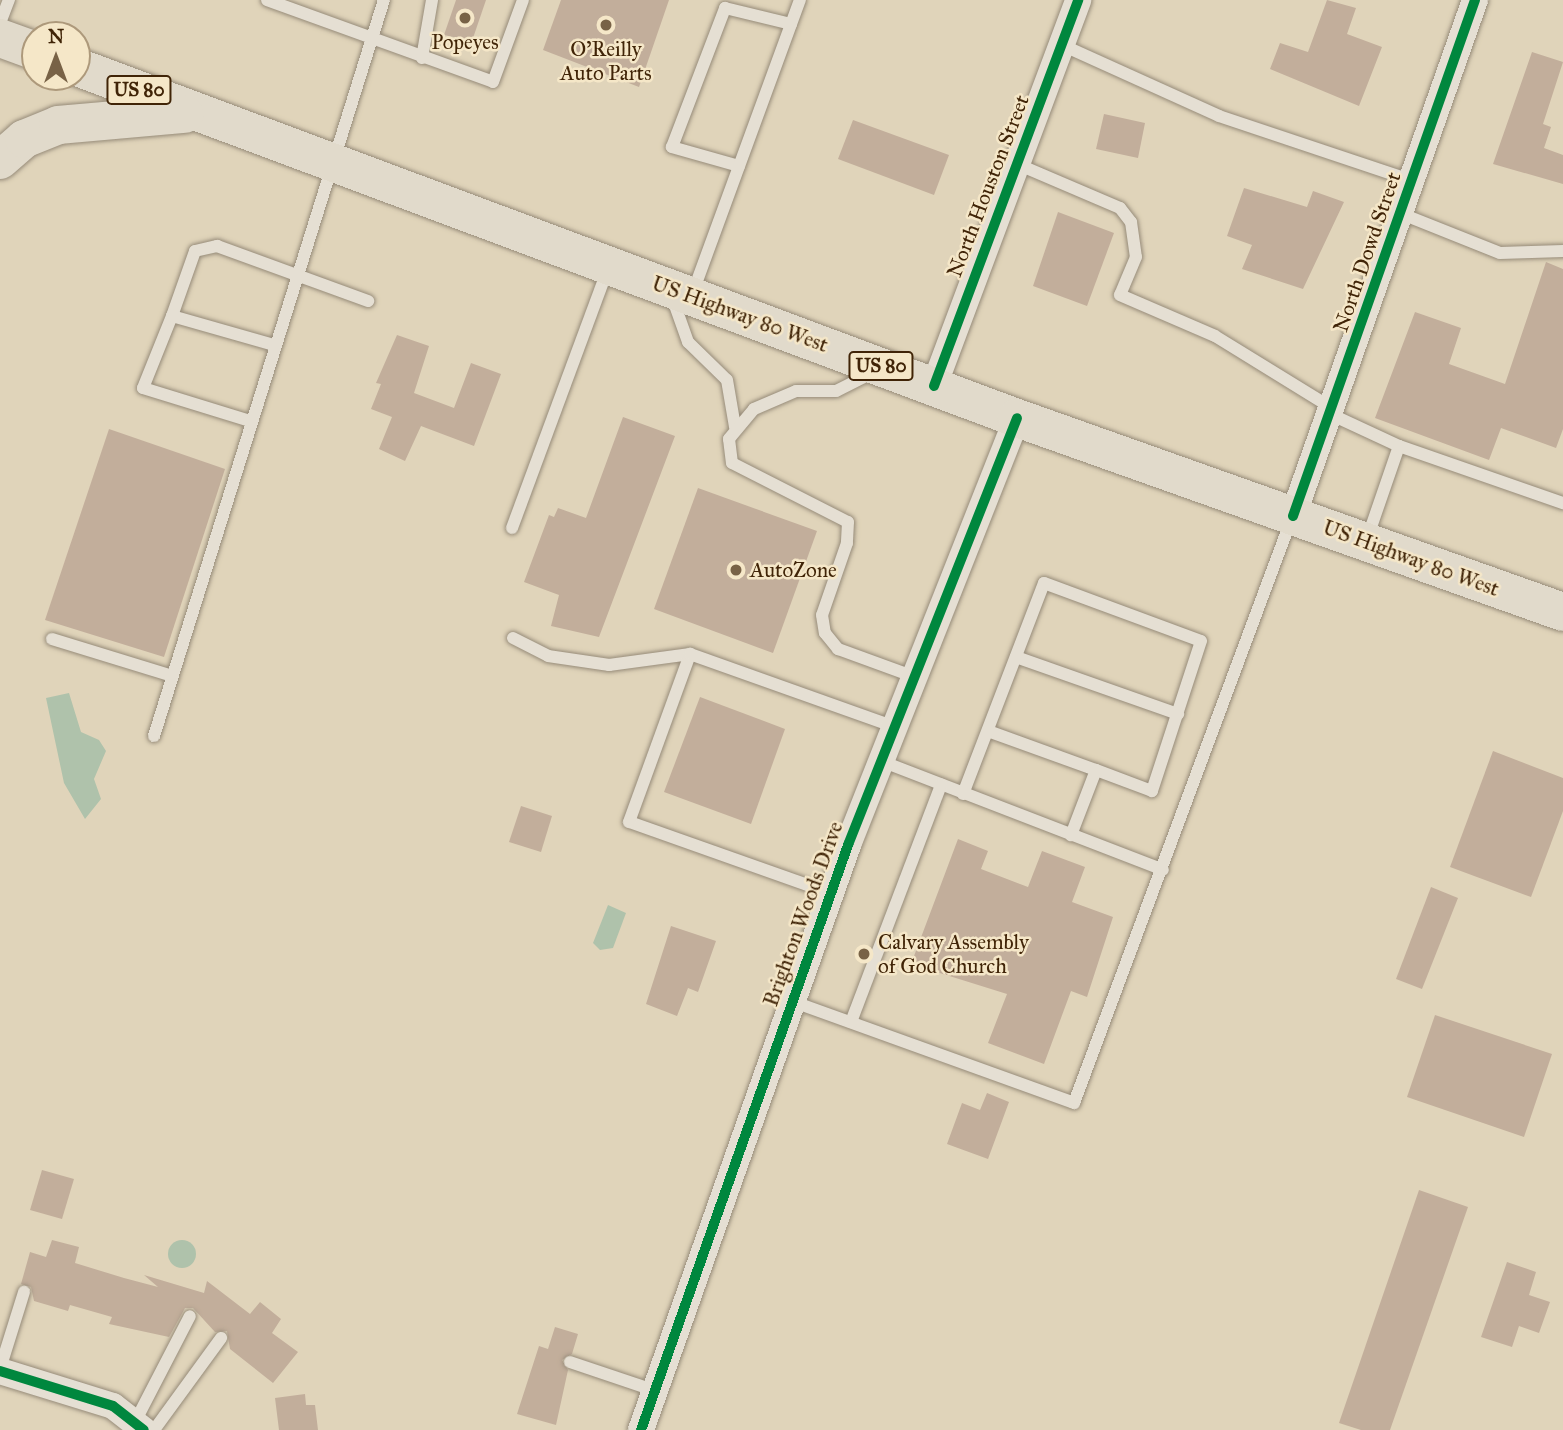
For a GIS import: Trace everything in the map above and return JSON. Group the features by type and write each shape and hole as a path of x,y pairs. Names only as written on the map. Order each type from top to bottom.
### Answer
{"main road":[{"path":"0,38 21,46"},
{"name":"US Highway 80 West","path":"91,72 1017,418 1563,612"},
{"path":"0,160 23,139 58,125 201,113"}],"street":[{"name":"North Houston Street","path":"934,386 1078,0"},
{"name":"North Dowd Street","path":"1293,516 1402,215 1475,0"},
{"name":"Brighton Woods Drive","path":"640,1430 830,893 1017,418"},
{"path":"0,1370 113,1406 144,1427"}],"lane":[{"path":"0,23 9,0"},
{"path":"267,0 304,6 422,58 494,82 523,0"},
{"path":"154,736 329,161 384,0"},
{"path":"422,58 432,0"},
{"path":"800,0 739,166 680,291 688,342 727,380 735,427 732,463 747,476 836,511 848,522 822,615 825,634 838,649 915,677"},
{"path":"739,166 672,147 725,8 791,24"},
{"path":"1062,45 1219,116 1413,181"},
{"path":"1017,164 1120,208 1131,222 1136,257 1120,295 1215,336 1331,411 1399,446 1563,503"},
{"path":"1402,215 1500,253 1563,251"},
{"path":"250,421 143,388 195,251 237,249 368,301"},
{"path":"512,528 609,265"},
{"path":"172,316 274,345"},
{"path":"735,427 773,398 836,391 884,368"},
{"path":"1366,542 1399,446"},
{"path":"791,1001 1074,1103 1293,516"},
{"path":"963,794 1044,583 1201,642 1152,791 988,731"},
{"path":"513,638 548,656 609,666 690,654 895,727"},
{"path":"52,639 172,676"},
{"path":"690,654 629,822 830,893"},
{"path":"1016,657 1178,714"},
{"path":"881,761 1163,870"},
{"path":"1071,835 1096,770"},
{"path":"851,1022 941,785"},
{"path":"0,1370 24,1292"},
{"path":"144,1427 190,1316"},
{"path":"144,1427 221,1338"},
{"path":"570,1362 653,1390"}],"shaded area":[{"path":"69,693 81,732 99,740 106,751 94,779 101,799 85,819 64,783 46,698"},
{"path":"608,905 626,913 613,948 600,950 593,943"},
{"path":"182,1240 192,1244 196,1254 192,1264 182,1268 172,1264 168,1254 172,1244"}],"building":[{"name":"Popeyes","path":"456,0 486,0 472,41 444,35"},
{"name":"O'Reilly Auto Parts","path":"561,0 669,0 639,87 543,50"},
{"path":"1327,0 1356,8 1347,34 1382,47 1359,106 1270,69 1280,43 1308,52"},
{"path":"1532,52 1563,62 1543,124 1551,127 1544,148 1563,155 1563,184 1493,164"},
{"path":"1104,114 1145,123 1138,158 1096,149"},
{"path":"853,120 949,155 934,195 838,159"},
{"path":"1244,188 1307,207 1313,191 1344,202 1303,289 1242,269 1252,245 1227,236"},
{"path":"1058,212 1114,233 1087,306 1033,286"},
{"path":"1546,262 1563,269 1563,429 1556,448 1501,428 1489,460 1375,418 1415,312 1461,328 1449,364 1505,384"},
{"path":"397,335 429,346 414,393 454,408 471,363 501,374 474,446 421,426 405,461 379,449 392,417 371,409 381,384 376,383"},
{"path":"623,417 675,436 599,637 551,626 559,595 524,582 549,515 554,517 558,508 586,518"},
{"path":"109,429 225,469 164,657 45,620"},
{"name":"AutoZone","path":"698,488 817,531 773,653 654,609"},
{"path":"700,697 785,729 751,824 664,792"},
{"path":"1493,751 1563,778 1563,811 1531,897 1450,867"},
{"path":"521,806 552,816 541,852 509,842"},
{"path":"958,839 988,851 981,869 1028,887 1042,851 1085,867 1072,902 1113,917 1087,997 1071,991 1044,1064 988,1043 1007,994 911,964"},
{"path":"1431,887 1458,898 1422,989 1396,979"},
{"path":"671,926 716,941 698,992 688,988 677,1016 646,1004"},
{"path":"1435,1015 1552,1054 1524,1137 1407,1097"},
{"path":"987,1093 1009,1102 988,1159 947,1144 962,1103 980,1110"},
{"path":"42,1170 74,1179 62,1219 30,1210"},
{"path":"1419,1190 1468,1207 1390,1430 1361,1430 1339,1423"},
{"path":"52,1240 79,1247 75,1263 124,1278 158,1287 144,1275 204,1293 207,1281 250,1314 260,1302 281,1319 272,1333 298,1352 273,1383 230,1349 227,1331 215,1332 193,1308 185,1308 169,1337 109,1324 112,1317 70,1305 68,1311 34,1301 31,1287 21,1284 30,1252 46,1257"},
{"path":"1507,1262 1536,1272 1529,1295 1550,1302 1539,1333 1519,1326 1512,1347 1481,1337"},
{"path":"555,1327 578,1334 572,1354 562,1360 568,1370 556,1425 517,1414 539,1346 548,1349"},
{"path":"305,1394 306,1405 315,1405 318,1430 279,1430 275,1398"}],"cycle path":[{"path":"934,386 1078,0"},
{"path":"1293,516 1475,0"},
{"path":"641,1430 848,845 1017,418"},
{"path":"0,1371 113,1406 144,1430"}],"place":[{"name":"Popeyes","path":"465,18"},
{"name":"O'Reilly Auto Parts","path":"606,25"},
{"name":"AutoZone","path":"736,570"},
{"name":"Calvary Assembly of God Church","path":"864,954"}]}
